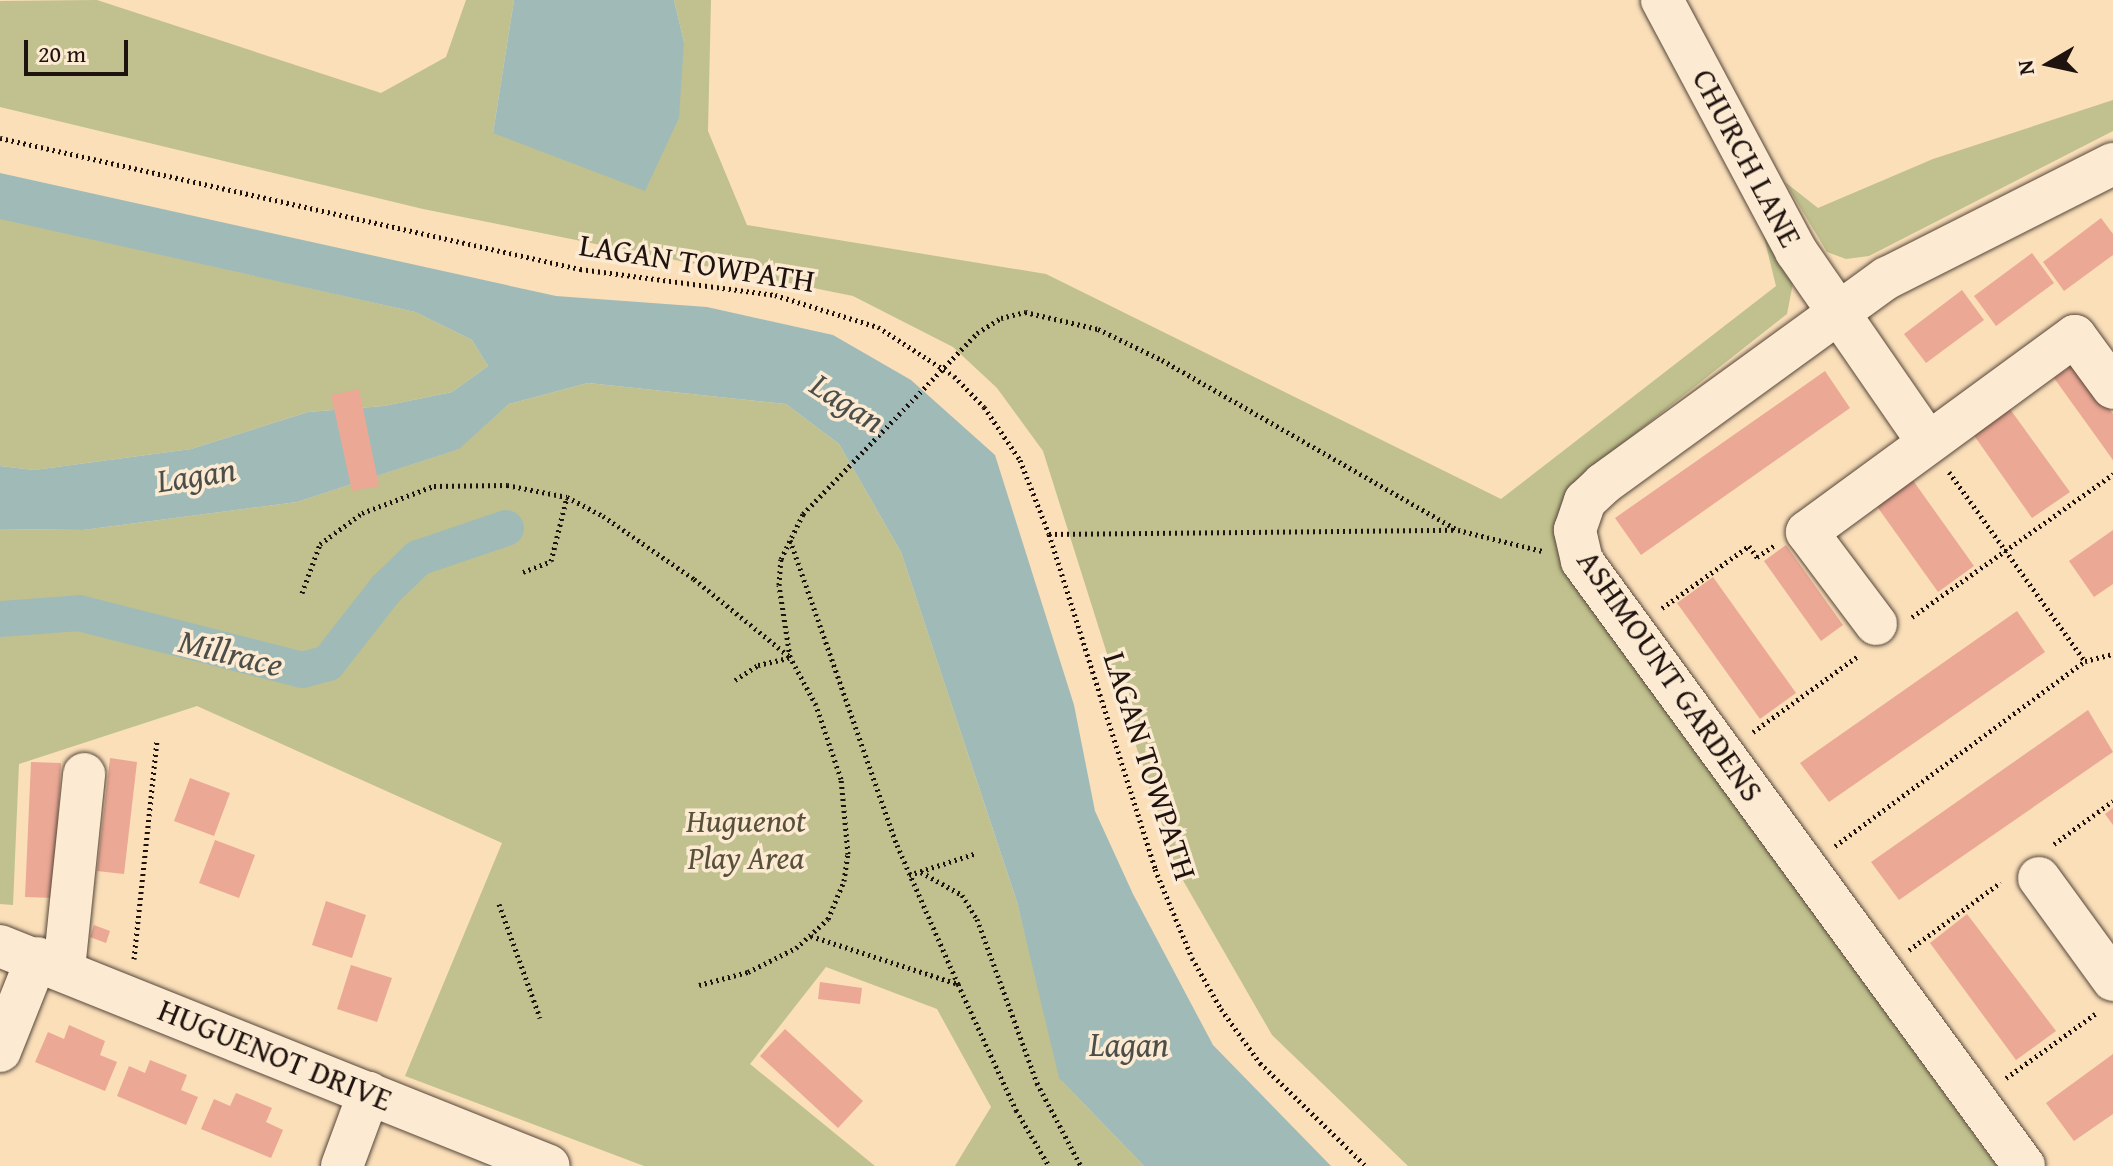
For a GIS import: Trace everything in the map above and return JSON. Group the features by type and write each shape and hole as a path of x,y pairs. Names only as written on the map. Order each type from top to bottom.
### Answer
{"street":[{"name":"CHURCH LANE","path":"1662,0 1796,251 1928,442"},
{"name":"ASHMOUNT GARDENS","path":"2024,1166 1582,561 1575,530 1585,501 1839,312 1926,255 2113,164"},
{"path":"1876,624 1807,532 2075,336 2113,388"},
{"path":"0,1051 34,958 84,774"},
{"path":"2028,871 2108,994"},
{"name":"HUGUENOT DRIVE","path":"34,958 549,1166"},
{"path":"342,1166 369,1093"}],"path":[{"name":"LAGAN TOWPATH","path":"0,138 580,269 775,295 878,327 954,376 984,407 1020,460 1049,534 1136,813 1192,958 1221,1009 1260,1063 1366,1166"},
{"path":"699,985 776,961 811,936 828,919 844,881 845,819 832,743 790,657 779,585 789,538 803,514 977,333 1001,318 1025,312 1098,329 1162,360 1458,530"},
{"path":"1928,442 2085,661"},
{"path":"2005,551 2113,474"},
{"path":"302,593 320,544 362,513 434,486 474,482 567,497 603,516 694,579 790,657"},
{"path":"523,572 551,561 567,497"},
{"path":"1049,534 1458,530 1582,561"},
{"path":"1632,630 1749,546 1757,557 1791,533 1807,532"},
{"path":"789,538 909,875 1016,1110 1049,1166"},
{"path":"1806,867 2085,661 2113,654"},
{"path":"735,680 758,665 790,657"},
{"path":"130,996 157,741"},
{"path":"1882,969 2028,871 2113,801"},
{"path":"909,875 977,853"},
{"path":"921,872 962,895 977,919 1037,1083 1081,1166"},
{"path":"499,904 540,1018"},
{"path":"811,936 958,984"},
{"path":"1976,1100 2108,994"}],"green space":[{"path":"97,0 381,93 446,57 466,0 514,0 493,133 684,42 674,0 711,0 708,131 747,225 1046,274 1501,499 1776,286 1759,217 1794,278 1787,314 1575,481 1567,534 1576,585 1997,1166 1408,1166 1272,1035 1173,863 1043,451 997,388 953,347 853,296 423,209 0,107 0,1"},
{"path":"2113,100 2113,131 1869,256 1846,259 1827,252 1785,182 1818,208 1933,159"},
{"path":"0,218 415,312 472,340 488,366 452,392 384,406 308,412 191,449 34,470 0,466"},
{"name":"Huguenot Play Area","path":"588,383 786,404 839,444 901,552 1017,902 1062,1081 1144,1166 955,1166 991,1107 937,1009 826,967 750,1064 875,1166 644,1166 405,1076 502,843 197,706 19,764 13,905 0,904 0,529 83,530 297,502 458,449 509,404"}],"water":[{"path":"514,0 674,0 684,42 679,118 645,191 493,133"},
{"name":"Lagan","path":"0,173 556,296 707,307 833,335 911,380 995,455 1074,705 1095,811 1133,894 1213,1045 1331,1166 1144,1166 1059,1078 1017,902 901,552 839,444 786,404 588,383 509,404 459,449 297,502 83,530 0,529 0,466 34,470 191,449 308,412 384,406 452,392 488,366 472,340 415,312 0,219"}],"building":[{"path":"2101,218 2113,234 2113,255 2064,291 2043,262"},
{"path":"2032,253 2054,283 1996,326 1974,296"},
{"path":"1962,290 1984,320 1926,363 1904,334"},
{"path":"2076,363 2113,414 2113,460 2054,378"},
{"path":"1825,371 1850,408 1641,555 1615,518"},
{"path":"359,389 379,486 352,491 331,395"},
{"path":"2002,398 2070,492 2032,518 1966,424"},
{"path":"1907,472 1974,566 1938,592 1871,498"},
{"path":"2113,530 2113,584 2094,597 2069,561"},
{"path":"1786,545 1843,625 1821,641 1764,561"},
{"path":"1713,577 1796,693 1760,719 1677,603"},
{"path":"2017,611 2045,652 1829,802 1800,763"},
{"path":"2088,710 2113,752 1899,900 1871,862"},
{"path":"110,758 137,762 124,874 97,871"},
{"path":"31,762 61,763 54,898 25,897"},
{"path":"190,778 230,793 214,836 174,821"},
{"path":"2113,808 2113,825 2105,814"},
{"path":"215,840 255,855 239,898 199,883"},
{"path":"326,901 366,915 352,958 312,945"},
{"path":"1967,914 2056,1031 2016,1060 1930,943"},
{"path":"94,925 110,931 106,943 90,937"},
{"path":"351,965 392,978 377,1022 337,1009"},
{"path":"820,982 862,988 860,1004 818,999"},
{"path":"69,1025 105,1041 100,1055 117,1062 105,1091 35,1062 48,1032 64,1039"},
{"path":"785,1029 863,1101 838,1128 760,1056"},
{"path":"2113,1054 2113,1114 2074,1141 2046,1103"},
{"path":"150,1060 187,1075 181,1090 198,1097 186,1125 117,1096 129,1066 145,1073"},
{"path":"236,1093 272,1108 266,1122 283,1130 271,1158 201,1129 214,1099 230,1106"}],"waterway":[{"name":"Millrace","path":"0,619 79,613 302,670 328,663 385,590 418,558 506,528"}]}
